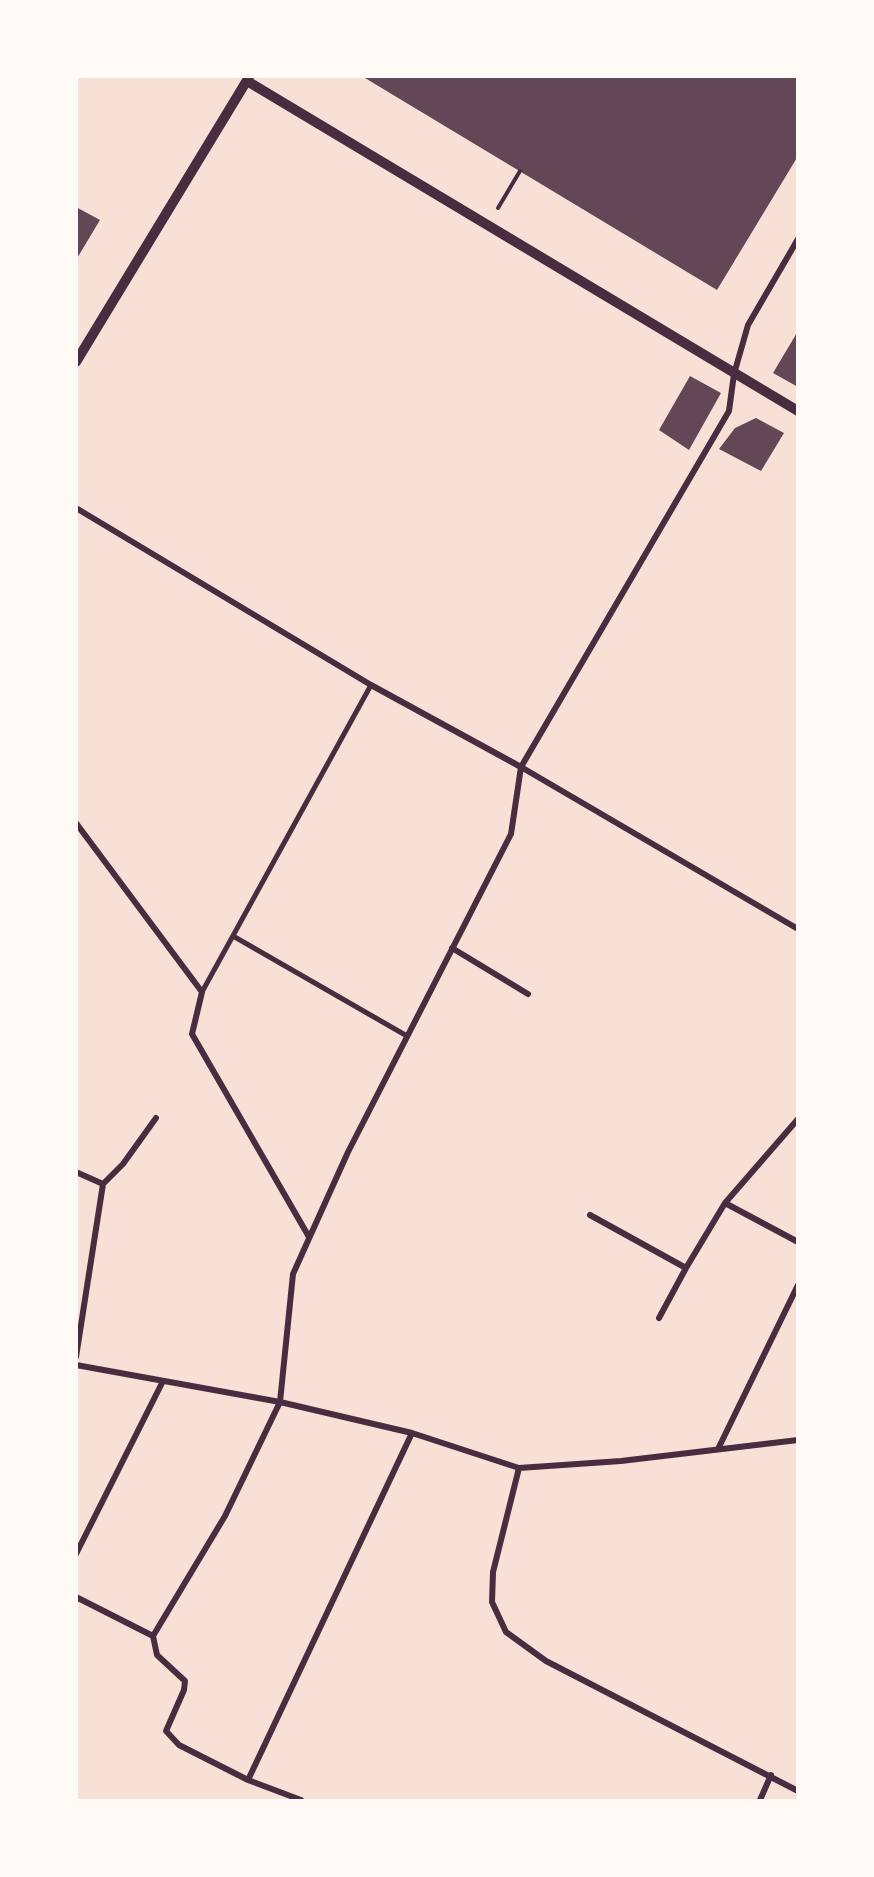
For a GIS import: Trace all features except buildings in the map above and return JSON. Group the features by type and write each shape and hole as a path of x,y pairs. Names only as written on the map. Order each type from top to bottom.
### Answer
{"street":[{"path":"76,362 248,79 798,411"},
{"path":"301,1800 248,1780 179,1745 166,1731 184,1690 185,1681 157,1655 153,1636 225,1516 280,1402 293,1274 348,1152 511,834 521,766 729,411 734,374 748,325 798,239"},
{"path":"76,508 371,685 521,766 798,929"},
{"path":"309,1237 192,1034 202,992 371,685"},
{"path":"76,823 202,992"},
{"path":"233,936 407,1036"},
{"path":"452,948 528,994"},
{"path":"76,1357 103,1184 123,1164 156,1118"},
{"path":"659,1318 725,1203 798,1119"},
{"path":"76,1172 103,1184"},
{"path":"725,1203 798,1242"},
{"path":"590,1215 686,1268"},
{"path":"718,1449 798,1285"},
{"path":"76,1365 280,1402 412,1433 519,1468 621,1461 798,1440"},
{"path":"76,1554 163,1381"},
{"path":"248,1780 412,1433"},
{"path":"519,1468 493,1572 492,1602 506,1632 546,1661 771,1775 798,1791"},
{"path":"76,1597 153,1636"},
{"path":"760,1800 771,1775"}],"path":[{"path":"489,225 520,171"}]}
